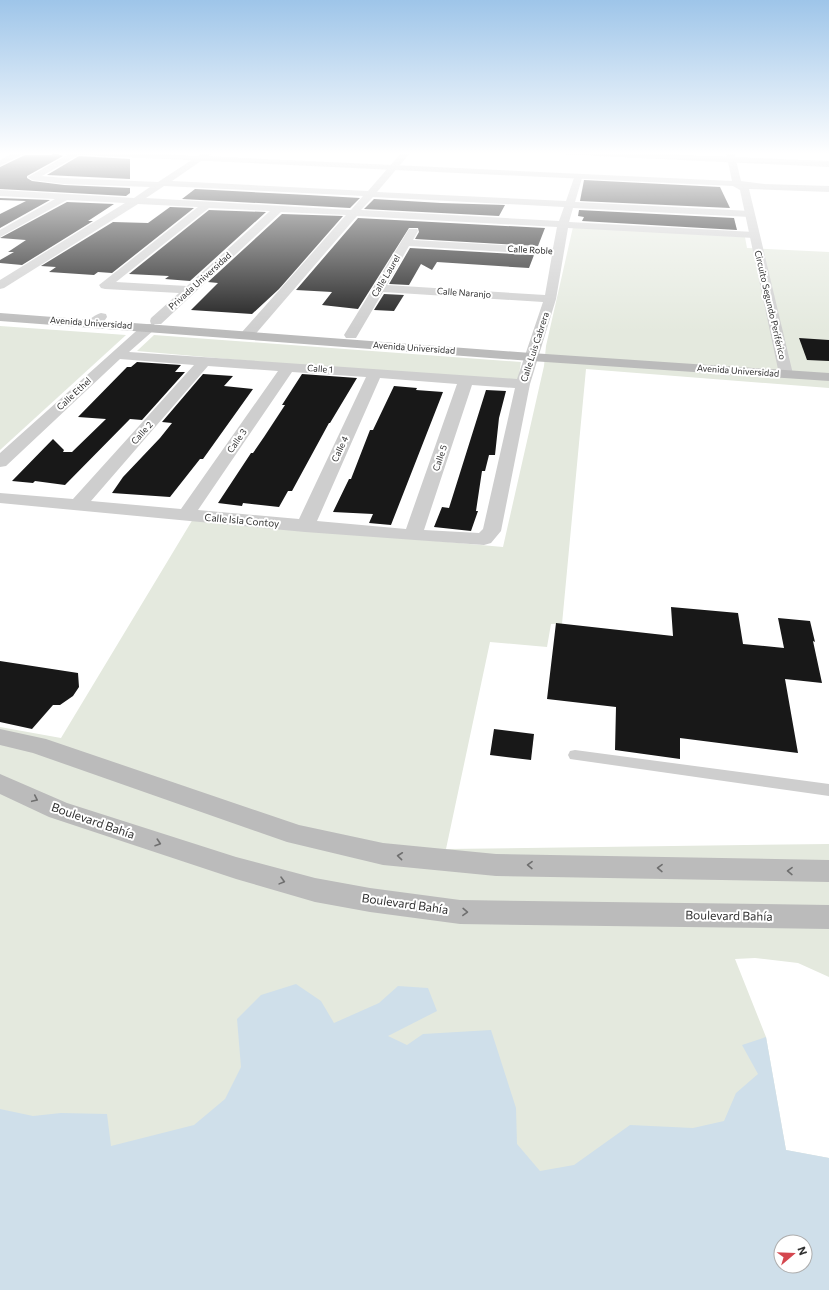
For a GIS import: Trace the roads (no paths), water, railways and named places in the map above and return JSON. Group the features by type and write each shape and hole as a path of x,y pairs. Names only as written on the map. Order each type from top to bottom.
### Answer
{"main road":[{"name":"Avenida Universidad","path":"0,310 97,320 785,370 829,377"},
{"name":"Avenida Universidad","path":"0,317 97,320"},
{"name":"Avenida Universidad","path":"250,331 351,335 533,352"},
{"name":"Avenida Universidad","path":"785,370 829,369"},
{"path":"0,737 37,745 108,768 297,835 383,854 496,865 829,872"},
{"name":"Boulevard Bahía","path":"0,783 58,810 236,868 315,890 370,900 460,912 829,918"}],"street":[{"path":"0,234 39,212"},
{"path":"0,285 117,212"},
{"path":"190,290 105,285 197,212"},
{"name":"Privada Universidad","path":"152,324 274,212"},
{"path":"340,212 754,235"},
{"name":"Calle Luis Cabrera","path":"484,539 492,531 523,384 550,299 566,212"},
{"path":"714,212 750,214"},
{"path":"250,331 352,213"},
{"name":"Circuito Segundo Periférico","path":"750,214 785,370"},
{"name":"Calle Laurel","path":"351,335 422,217"},
{"name":"Calle Roble","path":"405,243 559,252"},
{"name":"Calle Naranjo","path":"378,288 550,299"},
{"name":"Calle Ethel","path":"0,462 152,324"},
{"name":"Calle 1","path":"117,355 523,384"},
{"name":"Calle 2","path":"78,505 205,361"},
{"name":"Calle 3","path":"186,515 288,367"},
{"name":"Calle 4","path":"305,526 375,373"},
{"name":"Calle 5","path":"413,535 466,380"},
{"name":"Calle Isla Contoy","path":"0,498 305,526 484,539"}],"lane":[{"path":"575,755 829,790"}]}
